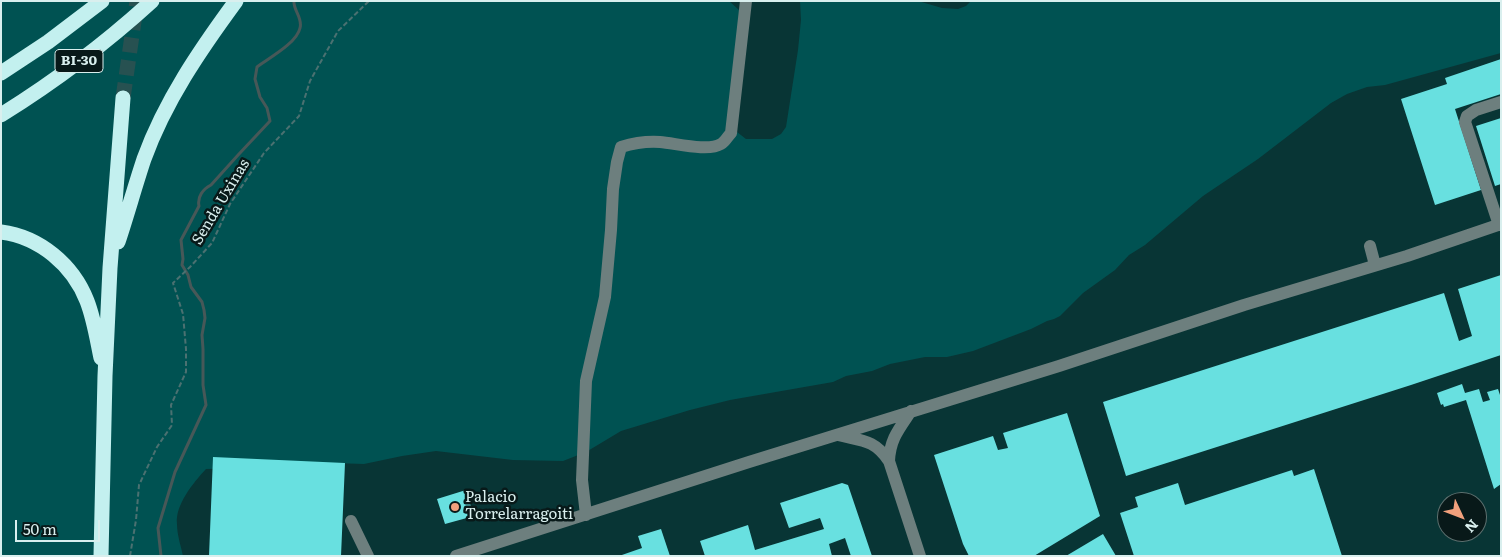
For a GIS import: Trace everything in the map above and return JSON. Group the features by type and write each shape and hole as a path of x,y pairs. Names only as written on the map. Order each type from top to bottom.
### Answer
{"highway":[{"name":"BI-30","path":"1,73 48,42 102,1"},
{"name":"BI-30","path":"1,115 80,60 152,1"},
{"path":"110,268 144,158 153,137 181,82 236,1"},
{"path":"101,556 105,376 110,268 123,98"},
{"path":"1,232 22,237 36,243 64,263 72,274 88,302 105,376"}],"street":[{"path":"586,515 582,480 586,381 604,297 612,230 613,189 621,147 636,142 658,142 703,148 720,145 726,140 731,132 746,1"},
{"path":"456,556 911,411 1050,369 1500,224 1465,122 1466,116 1476,110 1501,102"},
{"path":"1370,246 1375,265"},
{"path":"886,447 911,411"},
{"path":"877,422 884,429 889,461 920,556"},
{"path":"838,435 886,447"},
{"path":"351,521 368,556"}],"path":[{"name":"Senda Uxinas","path":"130,556 139,485 156,447 172,425 171,405 186,372 183,314 173,283 212,243 230,204 264,153 299,116 310,81 338,31 369,1"}],"shaded area":[{"path":"1,1 729,1 739,10 737,132 746,139 772,139 781,134 786,127 798,50 801,20 800,1 918,1 942,8 958,9 966,6 971,1 1501,1 1501,53 1385,85 1367,87 1347,94 1331,103 1258,159 1203,196 1145,245 1129,255 1115,270 1083,293 1060,316 973,351 947,357 925,357 890,364 872,371 846,376 833,382 730,400 690,410 621,431 586,452 563,461 513,460 436,451 364,464 334,463 206,469 191,488 179,509 177,528 183,556 1,556"}],"building":[{"path":"1501,59 1501,94 1455,109 1481,190 1435,205 1401,99 1447,84 1445,78"},
{"path":"1501,118 1501,184 1495,186 1476,126"},
{"path":"1501,275 1501,355 1126,476 1103,402 1444,293 1459,341 1472,336 1458,289"},
{"path":"1462,384 1465,393 1479,389 1483,402 1490,400 1487,392 1498,389 1501,398 1501,484 1494,489 1466,400 1444,407 1443,404 1441,405 1437,393"},
{"path":"1067,413 1100,516 1034,556 969,556 963,544 934,455 993,436 998,450 1008,448 1003,433"},
{"path":"213,457 345,463 341,556 209,556"},
{"path":"1314,469 1342,556 1134,556 1120,513 1138,507 1135,497 1178,483 1185,505 1292,470 1294,476"},
{"path":"842,483 848,485 872,556 851,556 845,538 829,544 832,556 705,556 700,541 748,525 755,550 824,529 820,518 789,528 780,503"},
{"name":"Palacio Torrelarragoiti","path":"466,490 474,516 445,524 437,499"},
{"path":"661,529 670,556 619,556 642,548 638,536"},
{"path":"1103,534 1116,556 1066,556"}],"waterway":[{"path":"161,556 158,528 175,472 206,405 203,385 202,335 205,318 204,310 202,302 191,287 188,275 182,265 181,240 199,206 199,199 203,191 211,185 270,121 267,108 260,97 255,79 257,67 288,45 298,34 301,24 294,1"}],"tunnel":[{"path":"123,98 137,1"}],"place":[{"name":"Palacio Torrelarragoiti","path":"455,507"}]}
